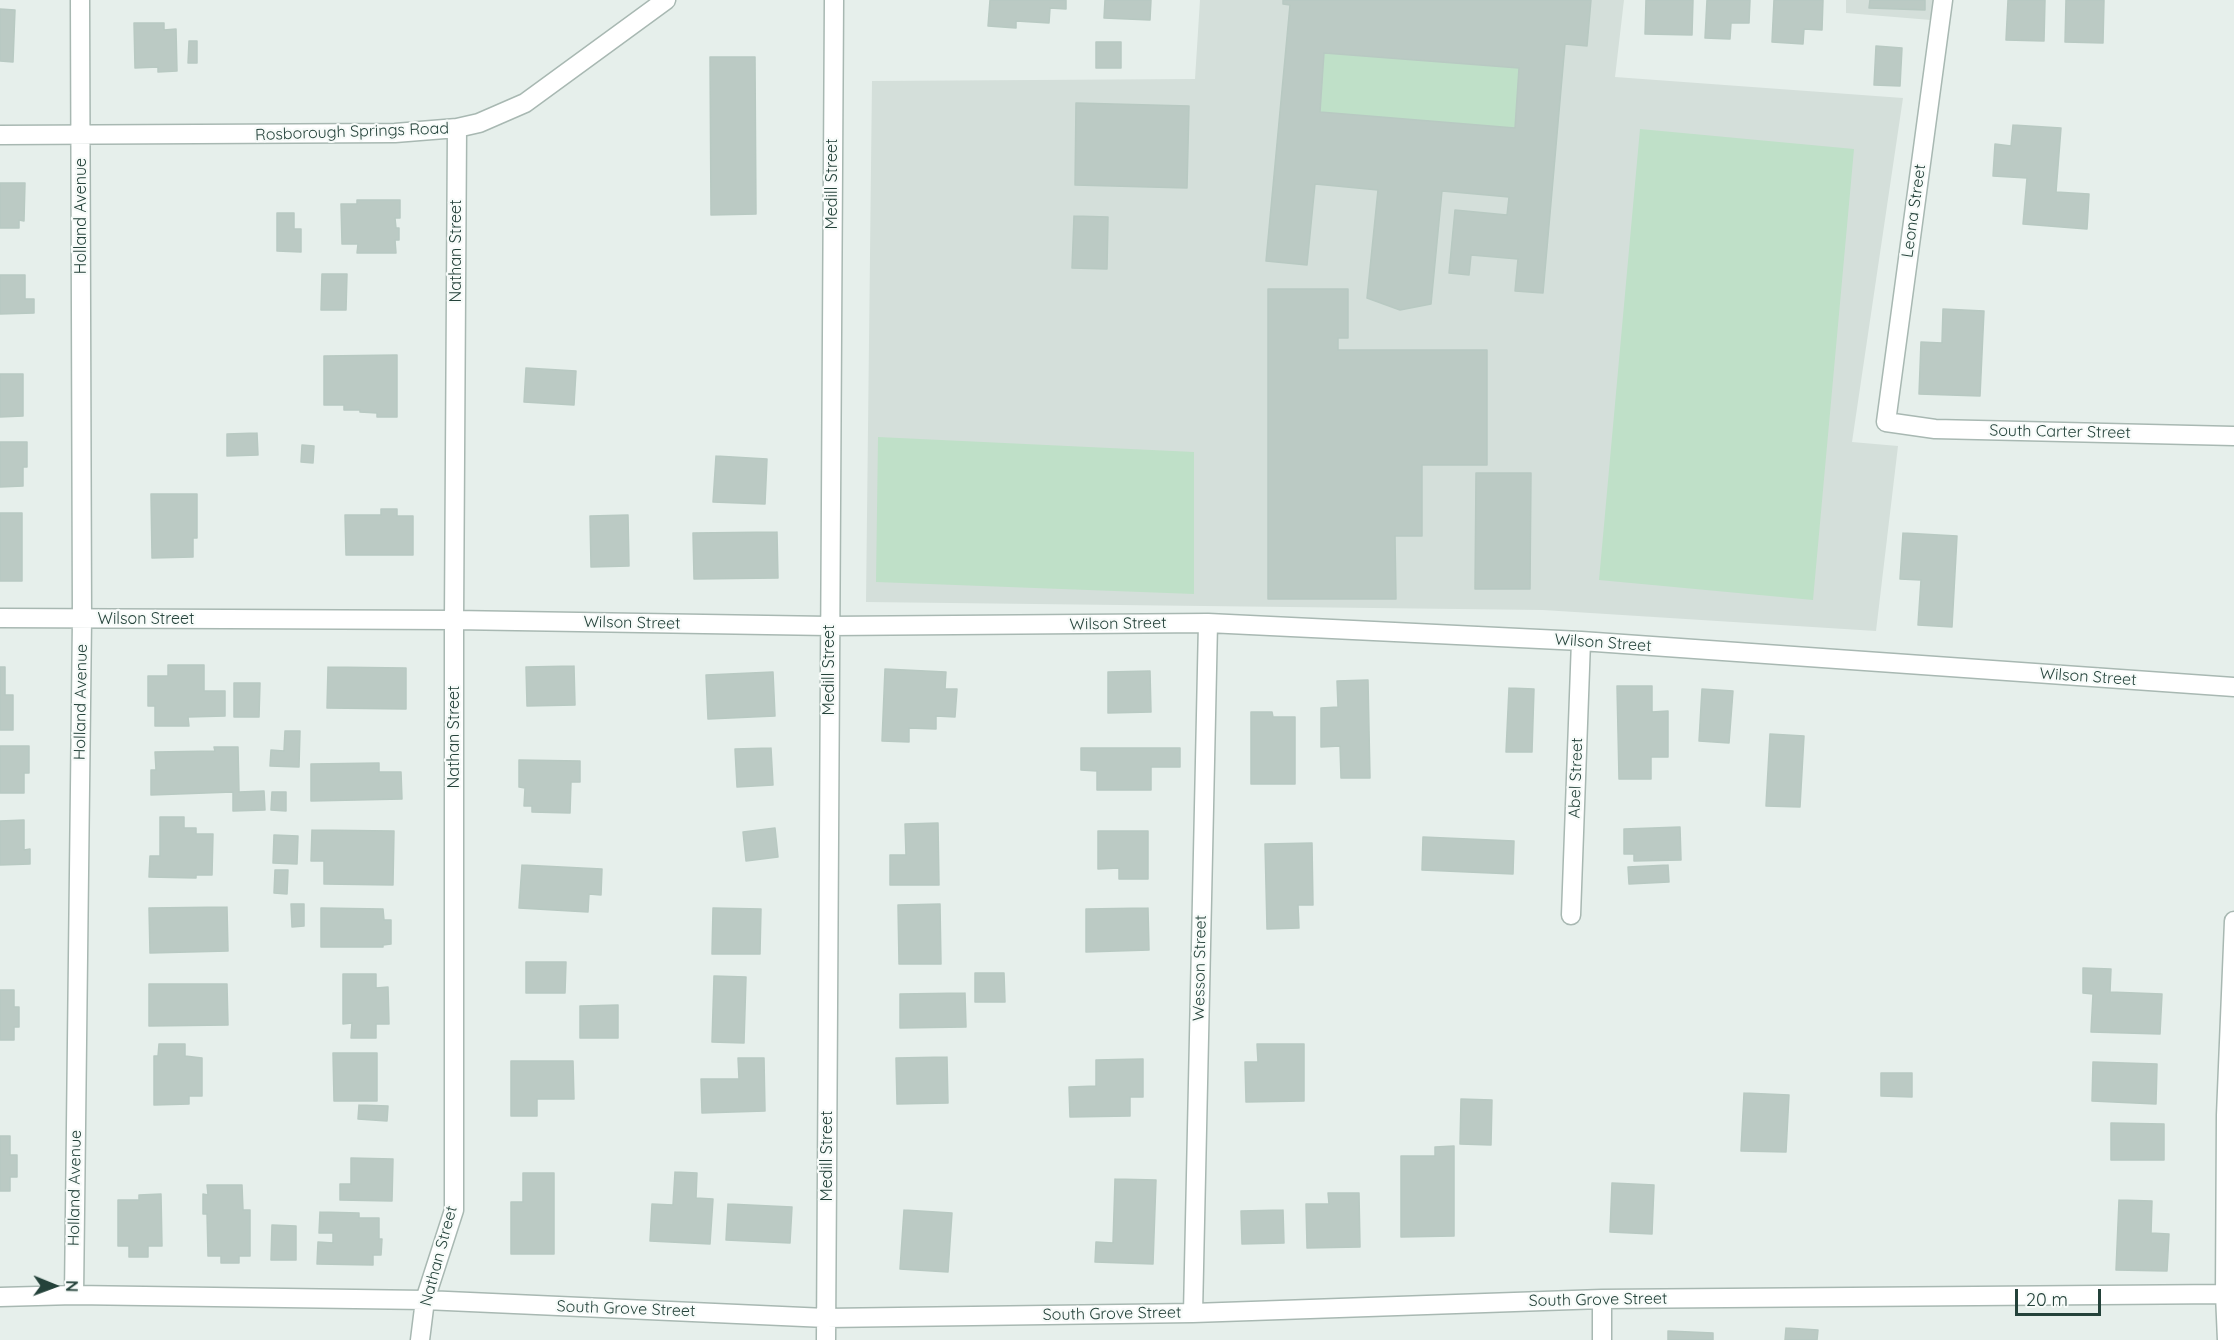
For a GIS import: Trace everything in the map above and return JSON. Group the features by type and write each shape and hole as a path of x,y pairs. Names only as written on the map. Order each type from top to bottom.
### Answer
{"street":[{"name":"Holland Avenue","path":"74,1295 82,619 80,0"},
{"name":"Rosborough Springs Road","path":"0,135 395,133 457,128 479,123 525,103 666,0"},
{"name":"Medill Street","path":"826,1340 834,0"},
{"name":"Leona Street","path":"1886,422 1943,0"},
{"name":"Nathan Street","path":"420,1340 425,1300 454,1210 457,128"},
{"name":"South Carter Street","path":"1886,422 1935,429 2234,436"},
{"name":"Wilson Street","path":"0,618 454,620 829,626 1208,623 1581,641 2234,687"},
{"name":"Wesson Street","path":"1193,1313 1208,623"},
{"name":"Abel Street","path":"1571,915 1581,641"},
{"path":"2227,1340 2226,1115 2234,921"},
{"name":"South Grove Street","path":"0,1296 425,1300 826,1318 1193,1313 1602,1299 2225,1294"},
{"path":"1602,1299 1602,1340"}],"shaded area":[{"path":"1200,0 1624,0 1615,77 1903,98 1852,442 1898,446 1876,631 1543,610 866,602 872,81 1195,79"},
{"path":"1846,0 1933,0 1931,20 1846,13"}],"green space":[{"path":"1324,53 1519,68 1515,128 1320,112"},
{"path":"1640,129 1854,149 1813,600 1599,580"},
{"path":"878,437 1194,452 1194,594 876,582"}],"building":[{"path":"990,0 1066,0 1066,9 1050,8 1049,23 1016,21 1016,28 988,26"},
{"path":"1105,0 1151,0 1150,20 1104,18"},
{"path":"1283,0 1591,0 1587,46 1565,44 1543,293 1515,291 1518,259 1471,255 1469,275 1449,273 1455,210 1507,215 1509,197 1442,191 1431,304 1400,310 1367,298 1378,190 1315,184 1307,265 1266,261 1290,5 1283,4","holes":["1324,53 1519,68 1515,128 1320,112"]},
{"path":"1646,0 1693,0 1692,35 1645,34"},
{"path":"1707,0 1750,0 1749,23 1731,23 1730,39 1705,38"},
{"path":"1774,0 1823,0 1822,30 1804,29 1803,44 1772,42"},
{"path":"1870,0 1925,0 1925,10 1869,8"},
{"path":"2008,0 2045,0 2044,41 2006,40"},
{"path":"2066,0 2104,0 2103,43 2065,42"},
{"path":"0,9 15,10 13,62 0,61"},
{"path":"134,23 164,23 164,30 176,29 177,71 158,72 158,67 135,68"},
{"path":"189,41 197,41 197,63 188,63"},
{"path":"1096,42 1121,42 1121,68 1096,68"},
{"path":"1876,46 1902,48 1900,86 1874,85"},
{"path":"710,57 755,57 756,214 711,215"},
{"path":"1076,103 1189,106 1187,188 1075,185"},
{"path":"2013,125 2061,128 2056,192 2089,194 2087,229 2023,224 2027,178 1993,176 1995,144 2011,146"},
{"path":"0,183 25,183 24,221 19,220 19,228 0,228"},
{"path":"357,200 400,200 400,218 395,218 396,228 399,228 399,240 395,240 396,253 357,253 358,244 342,244 341,204 357,204"},
{"path":"277,213 294,213 294,229 301,229 301,252 277,251"},
{"path":"1074,216 1108,217 1107,269 1072,268"},
{"path":"322,274 347,274 346,310 321,310"},
{"path":"0,275 25,275 25,299 34,299 34,313 0,314"},
{"path":"1268,289 1348,289 1348,338 1338,338 1338,350 1487,350 1487,465 1422,465 1422,536 1395,536 1396,599 1268,599"},
{"path":"1943,309 1984,311 1980,396 1919,394 1921,342 1942,343"},
{"path":"397,355 397,417 377,417 377,413 344,410 344,405 324,405 324,356"},
{"path":"526,368 576,371 574,405 524,402"},
{"path":"0,374 23,374 23,416 0,417"},
{"path":"257,433 258,455 227,456 227,434"},
{"path":"0,442 27,442 27,467 23,467 23,486 0,487"},
{"path":"302,445 314,446 313,463 301,462"},
{"path":"716,456 767,459 765,504 713,502"},
{"path":"1476,473 1531,473 1530,589 1475,589"},
{"path":"151,494 197,494 197,538 193,538 193,557 152,558"},
{"path":"381,509 397,509 397,516 413,516 413,555 346,555 345,515 381,515"},
{"path":"0,513 22,513 22,581 0,581"},
{"path":"628,515 629,566 591,567 590,516"},
{"path":"777,532 778,578 694,579 693,533"},
{"path":"1903,533 1957,536 1952,627 1918,625 1921,580 1900,579"},
{"path":"168,665 204,665 204,691 225,691 225,716 188,717 189,726 155,726 155,706 148,706 148,676 168,676"},
{"path":"574,666 575,705 527,706 526,667"},
{"path":"0,667 5,667 5,695 13,695 13,730 0,730"},
{"path":"328,667 406,668 406,709 327,708"},
{"path":"885,669 946,672 945,689 957,689 955,717 936,716 936,729 909,728 909,742 882,741"},
{"path":"1150,671 1151,712 1108,713 1108,672"},
{"path":"773,672 775,716 708,719 706,675"},
{"path":"1368,680 1370,778 1341,778 1340,746 1321,747 1321,708 1338,707 1337,681"},
{"path":"234,683 260,683 259,717 234,717"},
{"path":"1617,686 1652,686 1652,712 1668,711 1668,757 1651,757 1651,779 1619,779"},
{"path":"1509,688 1534,689 1532,752 1506,752"},
{"path":"1702,689 1733,691 1729,743 1699,741"},
{"path":"1251,712 1272,712 1273,717 1295,717 1295,784 1251,784"},
{"path":"285,731 300,731 299,767 270,766 271,750 284,751"},
{"path":"1770,734 1804,736 1800,807 1766,806"},
{"path":"0,746 29,746 29,773 24,773 24,793 0,793"},
{"path":"214,747 238,747 239,792 264,791 265,810 233,811 233,792 151,795 151,770 156,770 155,752 215,751"},
{"path":"771,748 773,785 737,787 735,749"},
{"path":"1081,748 1180,748 1180,767 1151,767 1151,790 1097,790 1097,771 1081,770"},
{"path":"519,760 580,761 580,782 571,782 570,813 532,812 532,806 524,806 525,788 519,787"},
{"path":"379,763 379,772 401,772 402,799 311,801 311,764"},
{"path":"272,792 286,792 286,811 271,810"},
{"path":"160,817 184,817 184,828 196,828 196,834 213,834 212,875 196,875 196,878 149,877 150,856 160,856"},
{"path":"24,820 24,850 30,849 30,864 0,865 0,821"},
{"path":"938,823 939,885 890,885 890,855 906,855 905,824"},
{"path":"1680,827 1681,860 1634,861 1634,854 1624,854 1624,829"},
{"path":"775,828 778,857 746,861 743,832"},
{"path":"312,830 394,831 393,885 324,884 324,861 311,861"},
{"path":"1098,831 1148,831 1148,879 1119,879 1119,868 1098,869"},
{"path":"274,835 298,836 297,864 273,863"},
{"path":"1423,837 1514,841 1513,874 1422,870"},
{"path":"1312,843 1313,905 1298,905 1299,928 1267,929 1265,844"},
{"path":"522,865 602,869 601,895 589,894 588,912 519,908"},
{"path":"1668,865 1669,882 1629,884 1628,867"},
{"path":"275,870 288,870 287,894 274,893"},
{"path":"291,904 304,904 304,926 292,927"},
{"path":"940,904 941,964 899,964 898,905"},
{"path":"227,907 228,951 150,953 149,908"},
{"path":"321,908 383,909 384,920 391,920 391,944 383,945 383,947 321,947"},
{"path":"713,908 761,909 760,954 712,954"},
{"path":"1148,908 1149,950 1086,952 1086,909"},
{"path":"526,962 566,962 565,993 526,993"},
{"path":"2083,968 2111,969 2110,992 2162,994 2160,1034 2091,1032 2093,994 2083,993"},
{"path":"975,973 1004,973 1005,1002 975,1002"},
{"path":"343,974 376,974 376,988 388,987 389,1024 376,1024 376,1038 351,1038 352,1023 343,1024"},
{"path":"714,976 746,977 744,1043 712,1042"},
{"path":"149,984 227,984 228,1025 149,1026"},
{"path":"0,990 14,990 14,1007 19,1007 19,1027 14,1027 14,1040 0,1040"},
{"path":"965,993 966,1027 900,1028 900,994"},
{"path":"618,1005 618,1038 580,1038 580,1006"},
{"path":"159,1044 185,1044 185,1056 202,1058 202,1096 189,1096 189,1104 154,1105 154,1056 158,1056"},
{"path":"1257,1044 1304,1044 1304,1101 1246,1102 1245,1062 1258,1062"},
{"path":"333,1053 377,1053 377,1101 334,1101"},
{"path":"947,1057 948,1103 897,1104 896,1058"},
{"path":"738,1058 764,1058 765,1111 702,1113 701,1079 739,1079"},
{"path":"1143,1059 1143,1097 1130,1097 1130,1116 1070,1117 1069,1087 1096,1086 1096,1060"},
{"path":"511,1061 573,1061 574,1099 537,1099 537,1116 511,1116"},
{"path":"2093,1062 2157,1064 2156,1104 2092,1101"},
{"path":"1881,1073 1912,1073 1912,1097 1881,1096"},
{"path":"1744,1093 1789,1095 1786,1152 1741,1151"},
{"path":"1461,1099 1492,1100 1491,1145 1460,1144"},
{"path":"359,1105 388,1106 387,1121 358,1119"},
{"path":"2111,1123 2164,1124 2164,1160 2111,1160"},
{"path":"0,1136 10,1136 10,1155 17,1155 17,1177 10,1177 10,1191 0,1191"},
{"path":"1454,1146 1454,1236 1401,1237 1401,1156 1435,1156 1435,1147"},
{"path":"351,1158 393,1159 392,1201 340,1200 340,1184 351,1184"},
{"path":"675,1172 697,1173 696,1198 713,1199 710,1244 650,1241 652,1204 673,1205"},
{"path":"523,1173 554,1173 554,1254 511,1254 511,1202 523,1202"},
{"path":"1115,1179 1156,1180 1153,1264 1095,1262 1096,1242 1113,1243"},
{"path":"1612,1183 1654,1185 1652,1234 1610,1232"},
{"path":"207,1185 242,1185 243,1210 250,1210 250,1256 239,1256 239,1263 221,1263 221,1256 208,1256 207,1214 203,1214 203,1194 208,1195"},
{"path":"1328,1193 1359,1193 1360,1247 1307,1248 1306,1204 1329,1204"},
{"path":"161,1194 162,1246 148,1246 148,1257 129,1257 129,1246 118,1246 118,1200 139,1200 139,1195"},
{"path":"2119,1200 2152,1201 2151,1233 2169,1234 2167,1271 2116,1270"},
{"path":"728,1204 792,1207 790,1243 726,1240"},
{"path":"904,1210 952,1213 948,1272 900,1269"},
{"path":"1283,1210 1284,1243 1242,1244 1241,1211"},
{"path":"320,1212 359,1213 359,1218 379,1218 379,1239 382,1239 381,1255 373,1255 373,1265 317,1264 318,1242 333,1243 333,1233 319,1233"},
{"path":"272,1225 296,1226 296,1260 271,1260"},
{"path":"1786,1328 1818,1330 1817,1340 1785,1340"},
{"path":"1668,1331 1713,1333 1713,1340 1668,1340"}]}
